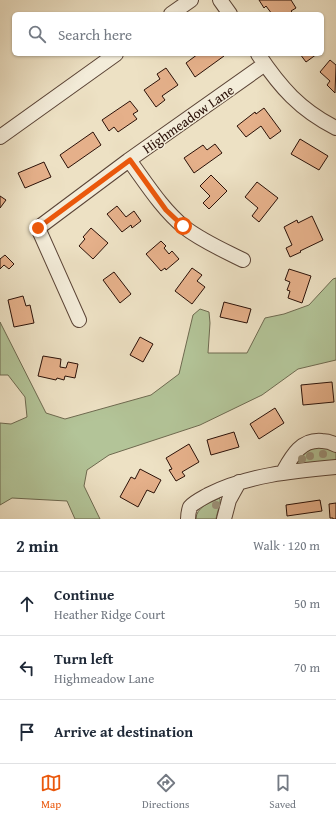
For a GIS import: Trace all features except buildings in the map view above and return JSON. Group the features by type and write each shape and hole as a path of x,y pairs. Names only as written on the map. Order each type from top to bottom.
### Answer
{"street":[{"path":"175,12 191,0"},
{"path":"220,0 229,12"},
{"path":"0,137 113,56"},
{"path":"261,59 293,99 319,120 336,128"},
{"name":"Highmeadow Lane","path":"79,320 38,228 130,160 261,59"},
{"path":"130,160 166,210 183,226 201,239 243,260"},
{"path":"283,472 292,456 302,445 316,440 330,441 336,445"},
{"path":"188,519 190,507 200,499 239,482 283,472 336,467"},
{"path":"224,519 229,500 239,482"}],"green space":[{"path":"336,278 336,360 298,369 262,395 200,425 109,455 87,470 84,486 100,519 75,519 67,501 12,498 0,505 0,423 11,424 27,417 25,397 8,375 0,375 0,322 46,413 65,419 151,395 179,374 193,315 200,309 209,312 210,323 208,353 247,353 265,318 284,314 309,305 333,279"},
{"path":"319,444 336,451 336,460 299,464 297,462 297,456"},
{"path":"219,498 220,503 216,519 196,519 198,511 201,508"}],"route":[{"path":"38,228 130,160 166,210 183,226"}]}
